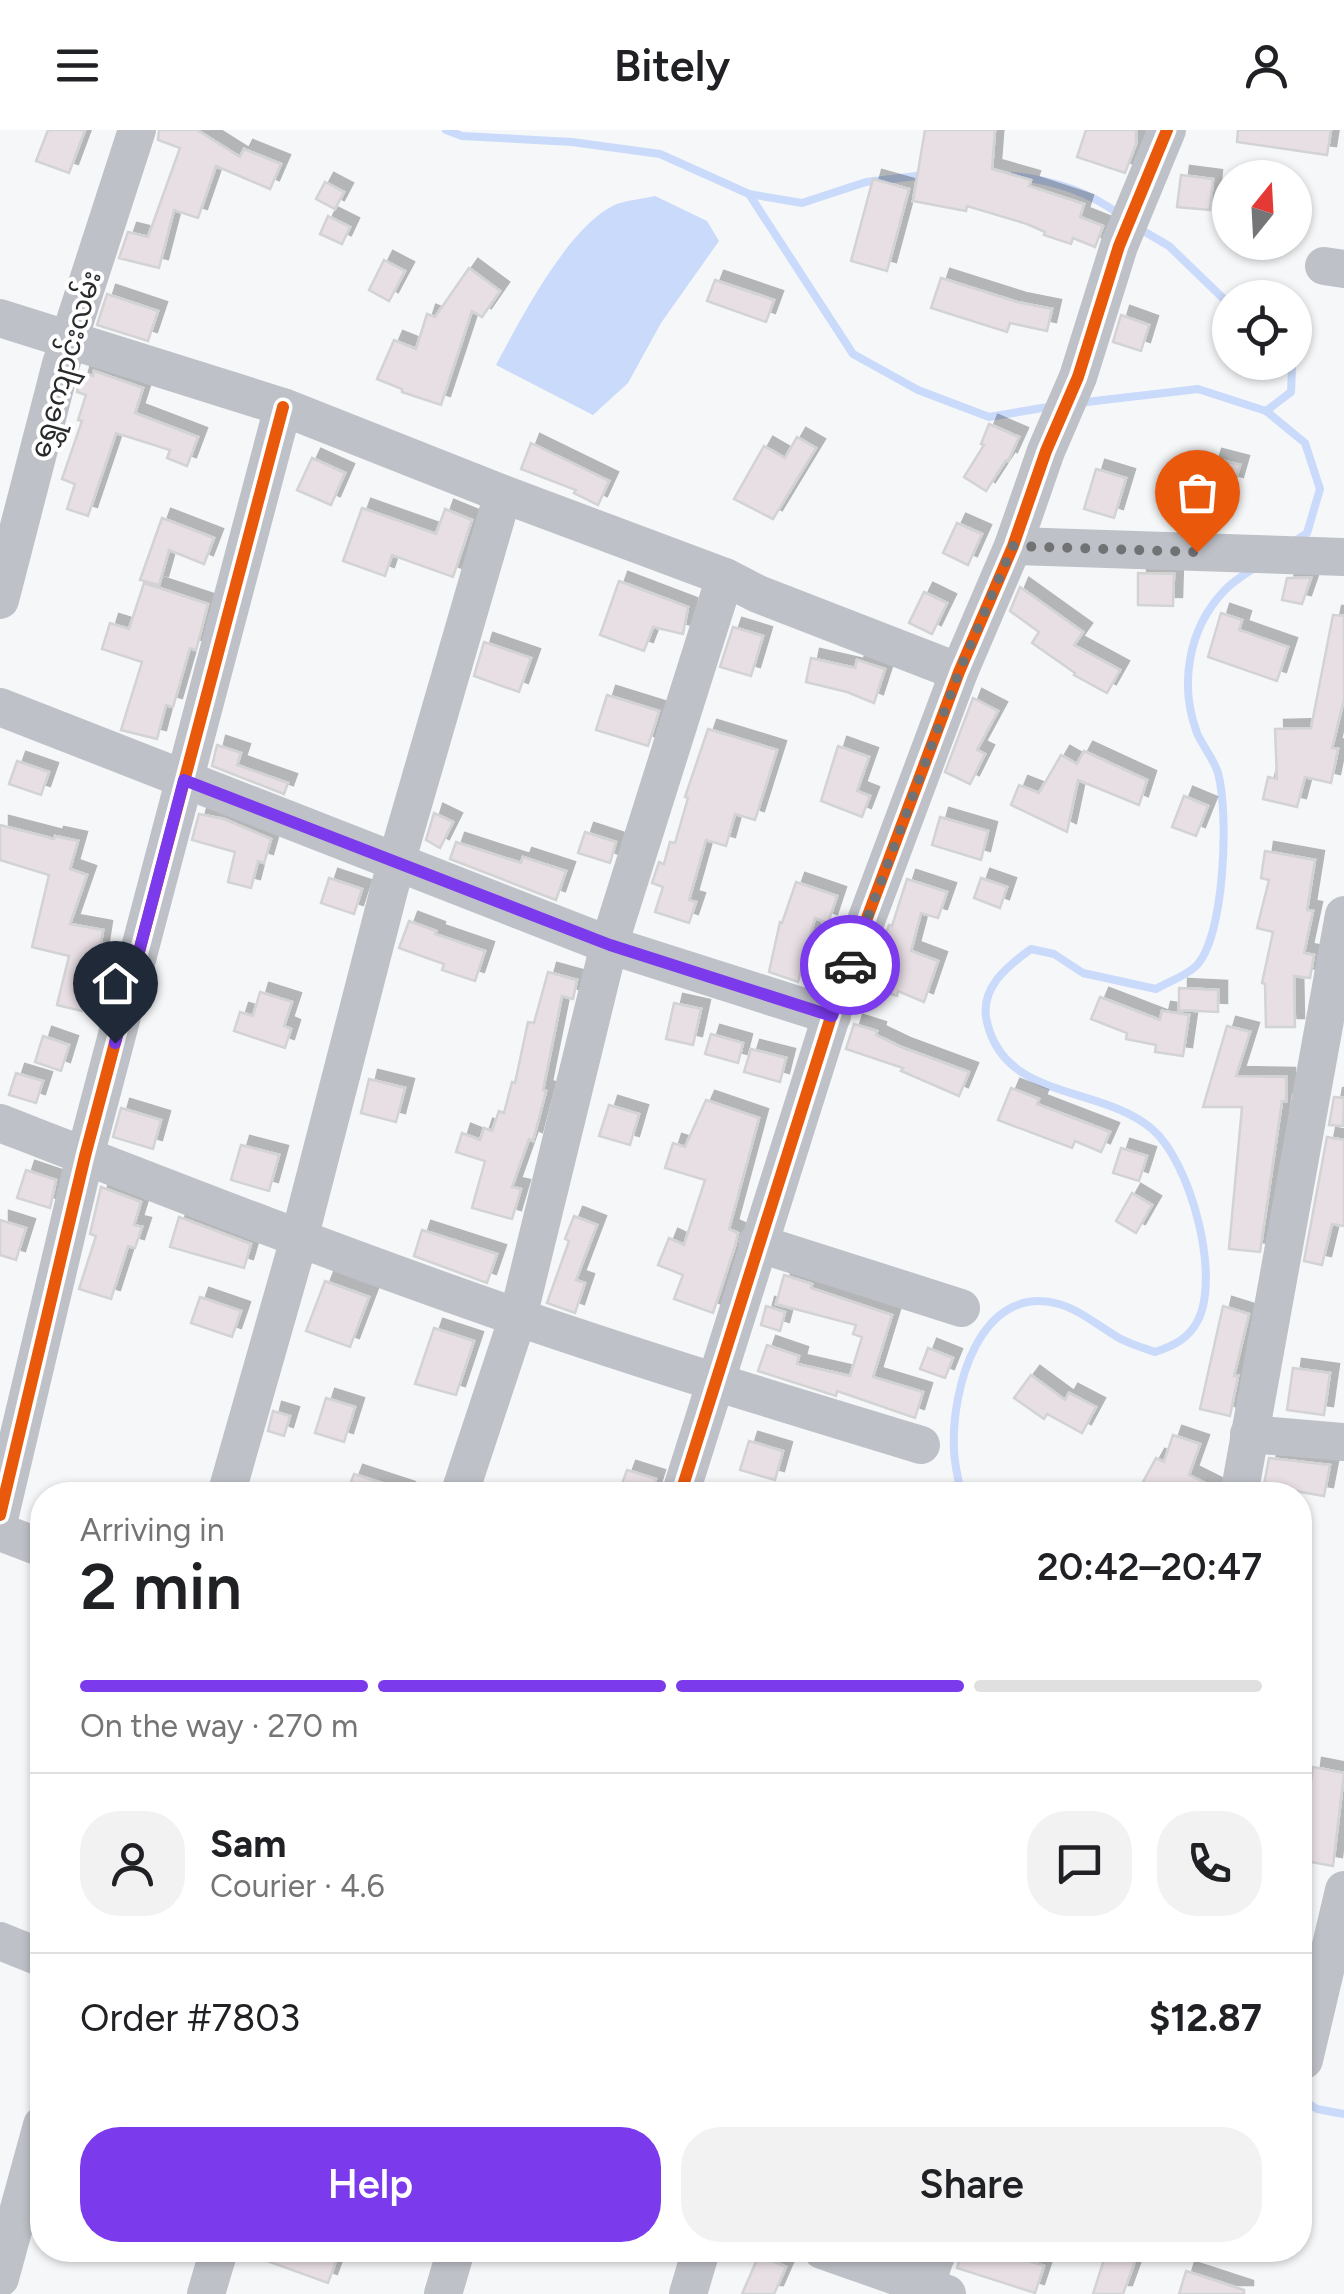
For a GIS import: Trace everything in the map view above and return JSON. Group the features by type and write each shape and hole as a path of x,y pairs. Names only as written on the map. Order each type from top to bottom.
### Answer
{"street":[{"name":"ရွှေကျောင်းလမ်း","path":"0,600 68,339 137,130"},
{"path":"684,1482 832,1016 959,672 1078,377 1119,246 1167,130"},
{"path":"0,318 283,407 725,577 758,594 959,672"},
{"path":"0,1515 85,1156 283,407"},
{"path":"230,1482 299,1239 396,863 503,494"},
{"path":"1013,546 1344,556"},
{"path":"463,1482 518,1317 610,945 725,577"},
{"path":"0,707 610,945 832,1016"},
{"path":"1241,1482 1330,1078 1344,914"},
{"path":"0,1123 299,1239 518,1317 921,1445"},
{"path":"758,1243 961,1308"},
{"path":"1249,1434 1344,1442"},
{"path":"0,1532 30,1543"},
{"path":"1312,2026 1344,1890"},
{"path":"0,1941 30,1953"},
{"path":"0,2278 30,2169"},
{"path":"206,2294 215,2262"},
{"path":"443,2294 452,2262"},
{"path":"688,2294 697,2262"},
{"path":"854,2262 931,2291 936,2262"}],"water":[{"path":"655,196 707,221 719,241 661,323 628,383 593,415 496,365 548,275 582,231 617,204"}],"building":[{"path":"48,130 85,130 69,173 36,161"},
{"path":"159,130 197,130 240,157 244,149 281,164 270,189 216,166 198,218 174,210 159,268 119,258 128,232 148,237 180,148 158,140"},
{"path":"925,130 995,130 992,169 1031,180 1029,186 1084,204 1080,217 1103,226 1095,247 1073,238 1071,244 1027,224 967,206 966,211 913,201"},
{"path":"1086,130 1136,130 1136,144 1125,173 1077,157"},
{"path":"1238,130 1331,130 1327,155 1237,142"},
{"path":"1181,175 1212,179 1210,210 1177,207"},
{"path":"873,179 909,189 887,271 851,261"},
{"path":"325,182 344,192 335,209 316,199"},
{"path":"328,216 350,227 342,244 320,234"},
{"path":"384,260 405,271 389,301 369,290"},
{"path":"469,268 500,291 482,317 472,311 441,405 377,379 394,340 416,349 427,314 435,317"},
{"path":"941,278 1052,309 1047,331 1010,323 1007,332 931,308"},
{"path":"715,280 774,300 766,322 707,301"},
{"path":"107,294 158,311 148,341 97,325"},
{"path":"1121,315 1149,325 1141,351 1113,342"},
{"path":"94,371 143,388 135,413 198,437 187,466 167,458 170,450 116,433 88,516 67,509 75,484 62,479 82,421 78,420 86,395 77,392 82,373 93,376"},
{"path":"989,424 1019,437 1008,461 986,491 964,477 984,445 981,444"},
{"path":"797,437 816,448 773,519 734,499 764,446 785,458"},
{"path":"531,443 609,481 598,505 574,493 576,490 521,469"},
{"path":"312,458 345,473 331,505 297,490"},
{"path":"1213,458 1240,465 1234,486 1207,478"},
{"path":"1096,469 1126,478 1114,518 1084,509"},
{"path":"362,508 436,534 445,509 472,520 453,577 392,555 385,576 343,561"},
{"path":"162,518 214,538 204,564 169,550 159,585 140,580"},
{"path":"957,523 982,534 968,565 943,553"},
{"path":"1138,573 1174,574 1173,606 1138,605"},
{"path":"1287,578 1311,578 1302,604 1282,600"},
{"path":"619,581 688,607 683,634 653,627 644,651 600,635"},
{"path":"144,583 208,604 196,650 190,648 173,707 166,705 157,739 121,730 142,662 102,649 110,623 129,629"},
{"path":"1020,587 1083,632 1074,645 1120,670 1107,693 1074,675 1032,643 1039,632 1010,611"},
{"path":"924,592 947,603 932,634 909,623"},
{"path":"1221,613 1242,620 1239,630 1288,647 1277,681 1208,657"},
{"path":"1333,615 1344,616 1344,699 1332,748 1338,749 1331,783 1305,777 1297,807 1263,799 1268,777 1277,779 1275,729 1311,728"},
{"path":"733,627 763,636 751,676 720,667"},
{"path":"484,642 531,658 519,692 474,676"},
{"path":"811,658 855,668 857,660 885,669 874,703 806,682"},
{"path":"607,695 659,711 648,746 596,730"},
{"path":"973,698 998,711 977,750 985,754 970,784 945,772"},
{"path":"708,729 777,750 755,820 735,814 726,846 706,840 689,900 696,902 689,923 655,912 663,887 652,883 659,862 664,864 670,842 675,843 688,798 685,797"},
{"path":"217,745 241,753 237,765 288,783 284,794 212,766"},
{"path":"838,746 869,757 857,791 870,796 862,817 821,801"},
{"path":"1084,751 1147,780 1139,805 1078,780 1067,832 1011,805 1019,785 1039,793 1061,755 1077,764"},
{"path":"17,761 49,772 41,795 9,784"},
{"path":"1184,796 1208,806 1196,836 1172,827"},
{"path":"434,813 453,822 440,848 426,840"},
{"path":"199,814 224,819 271,839 264,863 258,861 251,888 228,882 235,852 192,840"},
{"path":"940,817 988,831 981,860 932,845"},
{"path":"0,825 78,841 70,869 87,875 70,924 103,930 82,1011 57,1005 69,956 32,947 49,875 0,860"},
{"path":"585,832 616,842 610,863 578,853"},
{"path":"456,842 521,863 523,857 566,871 556,900 450,859"},
{"path":"1265,851 1315,860 1307,910 1313,911 1304,953 1314,955 1310,978 1294,976 1295,1027 1266,1027 1262,983 1273,932 1257,928 1269,880 1261,878"},
{"path":"329,878 362,889 354,914 321,903"},
{"path":"981,878 1007,887 1000,908 974,898"},
{"path":"907,879 947,892 938,918 921,913 911,951 938,961 924,1002 898,991 897,996 866,986"},
{"path":"796,882 837,896 828,923 815,918 798,982 769,972 780,922"},
{"path":"409,921 485,951 475,981 442,970 444,964 399,948"},
{"path":"548,972 577,980 573,999 562,996 533,1141 529,1139 512,1187 521,1189 512,1219 472,1208 485,1161 456,1152 462,1133 480,1140 484,1128 492,1131 499,1111 504,1113 528,1022 534,1023"},
{"path":"1179,988 1218,990 1218,1012 1179,1010"},
{"path":"260,992 292,1002 284,1026 291,1029 285,1048 234,1031 240,1012 253,1016"},
{"path":"1100,997 1160,1020 1162,1011 1189,1015 1183,1056 1155,1052 1156,1045 1126,1039 1127,1033 1091,1019"},
{"path":"674,1003 701,1009 693,1045 666,1039"},
{"path":"854,1024 877,1031 876,1035 901,1047 969,1072 959,1096 901,1071 903,1068 846,1049"},
{"path":"1227,1026 1250,1032 1236,1076 1286,1077 1286,1101 1282,1101 1260,1252 1229,1249 1242,1107 1203,1107"},
{"path":"711,1034 743,1043 738,1063 705,1054"},
{"path":"43,1036 69,1045 61,1071 35,1062"},
{"path":"751,1049 786,1058 780,1082 744,1072"},
{"path":"16,1073 43,1081 36,1103 9,1095"},
{"path":"369,1079 405,1088 396,1122 361,1113"},
{"path":"1011,1088 1039,1099 1037,1104 1110,1132 1101,1152 1075,1141 1072,1148 998,1120"},
{"path":"1334,1097 1344,1098 1343,1126 1329,1125"},
{"path":"706,1100 759,1118 729,1229 738,1233 735,1246 713,1313 674,1299 683,1275 658,1265 669,1238 684,1245 705,1180 665,1168 673,1143 685,1147"},
{"path":"609,1105 639,1114 630,1145 599,1136"},
{"path":"121,1108 161,1120 153,1149 113,1137"},
{"path":"1327,1137 1344,1140 1344,1226 1332,1224 1322,1265 1304,1261"},
{"path":"241,1145 279,1155 269,1191 231,1180"},
{"path":"1121,1148 1147,1156 1139,1181 1113,1173"},
{"path":"26,1170 56,1180 50,1208 17,1198"},
{"path":"101,1187 141,1202 134,1225 142,1227 135,1248 128,1246 111,1299 79,1289 96,1236 90,1234"},
{"path":"1132,1193 1152,1205 1136,1233 1116,1221"},
{"path":"574,1216 597,1225 576,1280 585,1283 575,1313 547,1303"},
{"path":"179,1217 251,1244 244,1268 170,1247"},
{"path":"0,1220 26,1228 16,1260 0,1255"},
{"path":"422,1230 497,1254 487,1283 414,1256"},
{"path":"784,1275 892,1315 873,1377 923,1392 915,1418 837,1391 836,1396 758,1371 767,1345 799,1356 797,1364 850,1376 862,1337 853,1334 856,1325 776,1304"},
{"path":"325,1281 369,1297 350,1347 306,1331"},
{"path":"200,1297 241,1311 232,1337 191,1323"},
{"path":"766,1306 785,1312 780,1331 761,1325"},
{"path":"1223,1306 1249,1314 1234,1376 1238,1376 1230,1416 1200,1409"},
{"path":"434,1328 474,1341 456,1395 415,1384"},
{"path":"928,1348 953,1358 945,1378 920,1369"},
{"path":"1293,1368 1330,1373 1324,1415 1287,1410"},
{"path":"1031,1375 1065,1400 1069,1393 1096,1407 1082,1433 1047,1414 1044,1419 1014,1398"},
{"path":"326,1398 355,1407 344,1442 315,1433"},
{"path":"273,1411 290,1416 284,1436 268,1431"},
{"path":"1173,1435 1200,1444 1189,1475 1203,1482 1143,1482 1156,1458 1164,1462"},
{"path":"749,1441 783,1451 775,1480 740,1470"},
{"path":"1269,1458 1330,1465 1324,1496 1312,1494 1312,1482 1264,1482"},
{"path":"627,1470 656,1479 655,1482 623,1482"},
{"path":"354,1474 378,1482 351,1482"},
{"path":"1313,1767 1344,1773 1333,1866 1312,1862"},
{"path":"270,2262 336,2262 328,2283"},
{"path":"756,2262 775,2262 786,2267 774,2294 742,2294"},
{"path":"959,2262 1032,2262 1044,2266 1035,2293 957,2268"},
{"path":"1103,2262 1135,2262 1123,2294 1093,2294"},
{"path":"1186,2271 1244,2290 1244,2294 1179,2294"}],"waterway":[{"path":"446,130 462,136 572,142 660,154 749,194 853,354 918,390 989,417 1054,406"},
{"path":"749,194 802,203 866,182 925,175"},
{"path":"1013,176 1070,188 1120,215"},
{"path":"1140,229 1169,246 1212,288"},
{"path":"1266,411 1291,392 1292,380"},
{"path":"1078,403 1198,389 1266,411 1305,443 1320,489 1307,533 1295,541"},
{"path":"959,1482 954,1425 965,1372 975,1346 1008,1309 1031,1302 1059,1304 1123,1340 1155,1352 1189,1333 1204,1302 1206,1277 1198,1221 1190,1192 1166,1145 1152,1129 1131,1115 1057,1089 1013,1066 997,1047 986,1010 997,980 1031,949 1054,954 1083,973 1156,989 1192,970 1206,951 1219,903 1223,816 1218,773 1192,715 1190,658 1212,606 1227,588 1254,568"},
{"path":"1312,2106 1344,2114"}],"cycle path":[{"path":"684,1482 836,1001 959,672 1078,377 1119,246 1167,130"},
{"path":"0,1515 85,1156 283,407"}],"way so far":[{"path":"850,965 959,672 1013,546 1197,552"}],"route":[{"path":"115,1043 184,780 610,945 832,1016 850,965"}]}
